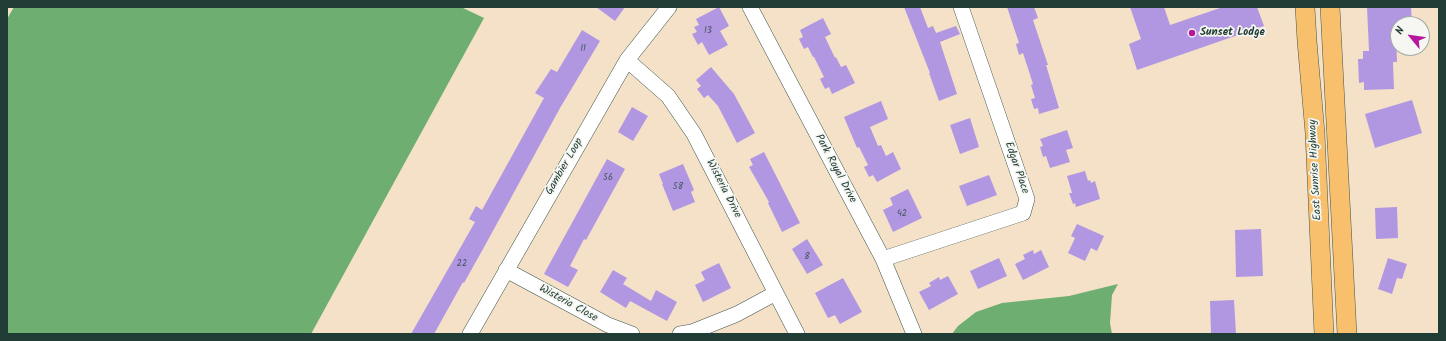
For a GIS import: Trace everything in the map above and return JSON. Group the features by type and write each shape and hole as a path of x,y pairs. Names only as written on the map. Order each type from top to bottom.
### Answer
{"main road":[{"name":"East Sunrise Highway","path":"1305,7 1315,134 1324,334"},
{"name":"East Sunrise Highway","path":"1330,7 1347,334"}],"street":[{"name":"Gambier Loop","path":"470,334 626,60 669,7"},
{"name":"Park Royal Drive","path":"750,7 882,259 914,334"},
{"name":"Edgar Place","path":"882,259 1023,213 1027,199 961,7"},
{"name":"Wisteria Drive","path":"626,60 668,96 694,134 796,334"},
{"name":"Wisteria Close","path":"506,270 608,325 632,334"},
{"path":"680,334 692,332 731,316 776,293"}],"green space":[{"path":"14,7 461,7 484,18 311,334 7,334 7,19"},
{"path":"1118,284 1112,295 1110,323 1112,334 952,334 958,326 976,312 1002,303 1069,296"}],"building":[{"path":"596,7 625,7 615,21"},
{"path":"719,7 729,26 720,31 728,45 709,55 702,42 698,45 692,34 697,32 694,27 699,25 696,19"},
{"path":"904,7 920,7 928,28 933,26 936,33 956,26 960,34 940,42 957,94 939,101 930,73"},
{"path":"1007,7 1034,7 1038,18 1033,20 1048,65 1046,65 1059,108 1039,114 1038,108 1034,109 1031,99 1035,98 1031,85 1033,84 1023,53 1019,55 1016,44 1019,43"},
{"name":"Sunset Lodge","path":"1130,7 1164,7 1170,25 1223,7 1257,7 1264,26 1137,70 1129,44 1141,39"},
{"path":"1367,7 1411,7 1412,16 1390,16 1390,56 1397,56 1397,62 1393,62 1394,89 1364,90 1364,82 1359,83 1358,59 1363,59 1363,51 1369,51"},
{"path":"823,18 831,34 825,37 835,58 836,57 841,67 846,65 855,83 832,94 829,87 825,89 820,79 824,77 808,47 804,49 799,39 803,37 800,30"},
{"path":"582,30 600,41 560,108 464,283 463,282 434,334 411,334 475,222 469,219 476,206 482,210 544,98 535,93 551,69 557,72"},
{"path":"711,67 734,94 755,133 737,143 718,106 708,95 704,98 697,89 701,86 696,80"},
{"path":"1412,100 1422,133 1375,148 1365,114"},
{"path":"881,101 888,119 870,127 878,146 881,145 886,156 893,152 901,169 877,182 873,175 869,177 864,167 868,165 859,147 857,148 844,117"},
{"path":"632,107 648,116 633,141 618,132"},
{"path":"970,118 979,147 960,154 950,125"},
{"path":"1067,130 1073,148 1066,150 1070,162 1050,168 1046,156 1043,157 1040,147 1043,146 1040,139"},
{"path":"764,152 800,223 782,232 768,203 769,202 749,167 753,165 750,159"},
{"path":"607,159 625,169 570,266 578,270 568,287 544,274"},
{"path":"683,164 694,190 691,192 695,202 673,211 659,174"},
{"path":"1085,171 1088,181 1090,180 1091,183 1095,181 1100,199 1076,207 1075,203 1073,204 1069,193 1072,193 1067,176"},
{"path":"989,175 997,195 967,206 959,186"},
{"path":"908,189 922,218 893,232 883,210 893,205 890,198"},
{"path":"1397,207 1398,238 1376,239 1375,208"},
{"path":"1077,224 1104,236 1097,251 1091,248 1085,261 1068,253 1075,238 1071,236"},
{"path":"1261,229 1263,276 1236,277 1235,230"},
{"path":"807,239 823,265 807,274 792,249"},
{"path":"1033,250 1034,254 1041,250 1049,267 1023,280 1015,264 1025,259 1023,255"},
{"path":"999,258 1007,276 978,289 970,271"},
{"path":"1388,258 1407,264 1402,279 1397,278 1392,294 1378,289"},
{"path":"719,263 731,288 703,302 695,285 705,280 701,272"},
{"path":"613,270 627,278 623,284 651,301 656,290 677,302 667,321 630,301 626,308 600,292"},
{"path":"948,276 958,294 929,310 919,292 931,286 929,283 939,277 940,280"},
{"path":"843,278 862,312 840,324 835,315 828,318 815,293"},
{"path":"1234,300 1236,334 1211,334 1210,301"}],"place":[{"name":"Sunset Lodge","path":"1192,33"}]}
